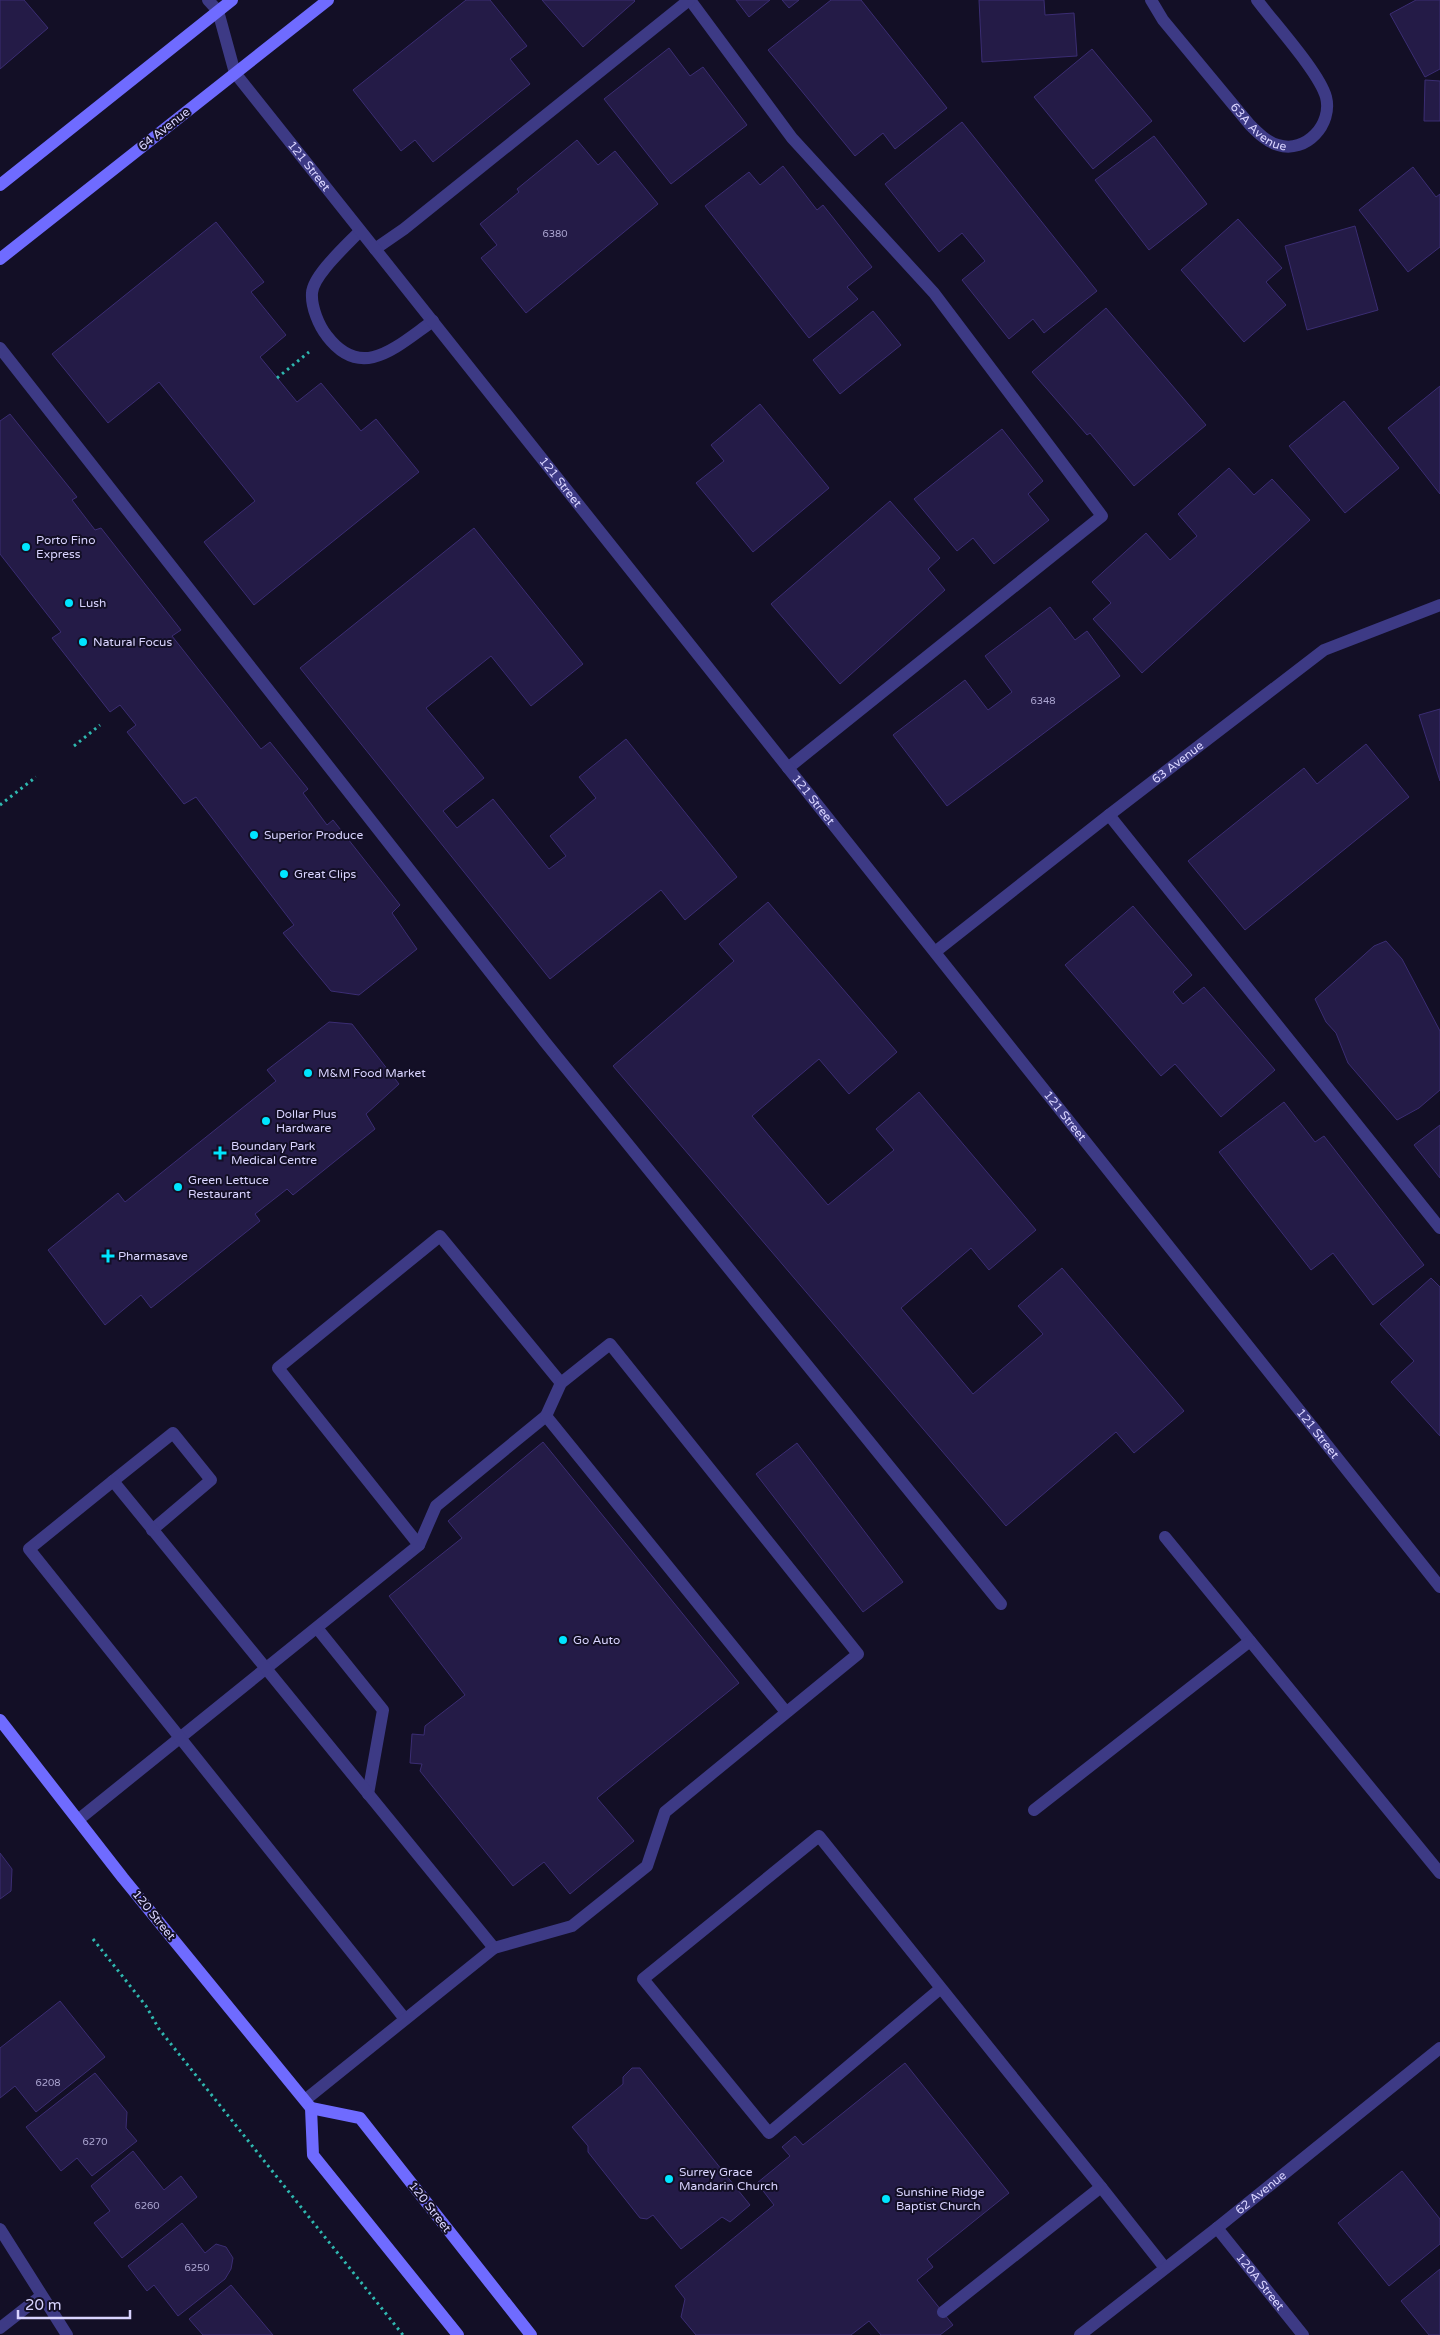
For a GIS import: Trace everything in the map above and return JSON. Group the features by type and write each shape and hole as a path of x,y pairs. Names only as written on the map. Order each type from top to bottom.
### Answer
{"main road":[{"path":"0,185 232,0"},
{"name":"64 Avenue","path":"0,258 328,0"},
{"name":"120 Street","path":"0,1720 78,1820 308,2104 360,2118 531,2335"},
{"path":"308,2104 313,2155 458,2335"}],"street":[{"name":"121 Street","path":"208,0 218,12 235,73 1440,1587"},
{"path":"375,249 409,225 689,0 792,138 934,293 1102,516 788,768"},
{"name":"63A Avenue","path":"1151,0 1163,20 1250,126 1264,138 1279,146 1292,146 1307,142 1321,129 1327,111 1326,98 1318,80 1257,0"},
{"path":"360,231 326,267 312,293 317,320 325,334 340,352 365,360 382,356 433,321"},
{"path":"0,348 545,1042 1001,1604"},
{"name":"63 Avenue","path":"935,952 1109,815 1324,650 1440,605"},
{"path":"1109,815 1440,1228"},
{"path":"419,1545 278,1368 440,1236 560,1383"},
{"path":"78,1820 419,1545 436,1506 546,1416 560,1383 610,1344 858,1654 665,1812 647,1866 572,1926 494,1948 405,2020 308,2104"},
{"path":"546,1416 786,1712"},
{"path":"152,1530 211,1480 173,1433 29,1549 405,2020"},
{"path":"113,1481 494,1948"},
{"path":"1164,1537 1440,1873"},
{"path":"317,1628 383,1710 368,1794"},
{"path":"1034,1810 1250,1641"},
{"path":"941,1988 769,2133 643,1979 818,1836 941,1988 1101,2187 1165,2268"},
{"name":"62 Avenue","path":"1080,2335 1439,2052"},
{"path":"943,2312 1101,2187"},
{"name":"120A Street","path":"1217,2228 1303,2335"},
{"path":"0,2229 10,2241 41,2296 67,2335"},
{"path":"0,2328 41,2296"}],"path":[{"path":"277,378 310,351"},
{"path":"74,746 100,725"},
{"path":"0,805 36,776"},
{"path":"93,1939 146,2006 159,2028 403,2335"}],"building":[{"path":"0,0 24,0 48,28 0,69"},
{"path":"466,0 490,0 527,46 510,59 530,84 433,162 415,140 401,151 353,90"},
{"path":"542,0 634,0 635,1 583,47"},
{"path":"736,0 770,0 749,17"},
{"path":"782,0 799,0 789,8"},
{"path":"831,0 861,0 947,108 895,149 883,133 855,156 768,50"},
{"path":"979,0 1044,0 1045,15 1074,13 1077,56 982,62"},
{"path":"1416,0 1440,0 1440,69 1425,77 1390,14"},
{"path":"669,48 690,76 703,67 747,125 671,184 604,99"},
{"path":"1092,49 1152,121 1093,169 1034,97"},
{"path":"1425,80 1440,81 1440,121 1424,121"},
{"path":"962,122 1097,291 1044,333 1033,319 1009,339 962,280 985,261 962,233 939,252 885,184"},
{"path":"1154,136 1207,204 1149,250 1095,180"},
{"path":"577,140 598,165 615,151 658,204 526,313 481,258 497,245 480,224 519,192 517,189"},
{"path":"783,166 817,210 823,205 872,267 847,287 858,299 809,338 705,206 749,172 760,185"},
{"path":"1413,167 1436,197 1440,194 1440,247 1408,272 1359,210"},
{"path":"1238,219 1282,268 1266,282 1286,305 1244,342 1181,270"},
{"path":"216,222 264,282 251,292 286,335 260,357 297,402 321,383 361,431 376,419 419,472 254,605 204,542 255,501 159,382 108,423 52,354"},
{"path":"1355,226 1378,310 1307,330 1285,246"},
{"path":"1106,308 1206,425 1134,486 1090,433 1087,435 1032,372"},
{"path":"873,311 901,345 840,394 813,360"},
{"path":"1440,386 1440,494 1388,428"},
{"path":"1344,401 1399,468 1345,513 1289,446"},
{"path":"760,404 829,488 753,552 696,483 724,461 711,445"},
{"path":"10,414 77,497 72,500 95,530 101,528 181,630 172,636 261,749 270,742 308,789 303,793 327,825 333,820 400,905 392,913 417,949 359,995 331,991 283,933 294,925 196,797 184,804 127,732 136,725 120,705 110,712 52,638 61,632 0,554 0,421"},
{"path":"1002,429 1043,481 1028,494 1049,520 994,564 973,538 957,551 914,499"},
{"path":"1229,468 1254,495 1272,479 1310,520 1142,673 1093,619 1111,603 1092,582 1146,533 1170,560 1197,536 1178,514"},
{"path":"890,501 940,558 928,569 945,590 840,684 771,604"},
{"path":"474,528 583,664 531,706 491,656 426,708 484,778 443,811 457,828 493,799 549,869 566,856 550,836 596,798 579,777 626,739 737,877 685,920 661,890 550,979 300,668"},
{"path":"1050,607 1075,640 1087,631 1120,676 947,806 893,735 965,680 988,710 1012,692 985,656"},
{"path":"1440,709 1440,781 1419,715"},
{"path":"1366,744 1409,797 1245,930 1188,861 1304,768 1317,784"},
{"path":"768,902 897,1052 849,1094 819,1059 752,1116 828,1205 894,1150 876,1129 919,1092 1036,1230 989,1270 971,1248 901,1308 973,1394 1043,1334 1018,1306 1062,1268 1184,1411 1134,1453 1116,1432 1006,1526 613,1066 734,961 719,944"},
{"path":"1133,906 1192,975 1173,992 1183,1004 1204,987 1275,1070 1221,1117 1175,1064 1161,1076 1065,965"},
{"path":"1386,941 1402,959 1440,1031 1440,1090 1419,1108 1397,1120 1348,1063 1336,1033 1326,1022 1315,999 1374,946"},
{"path":"329,1022 352,1024 399,1084 366,1114 375,1129 293,1195 287,1189 255,1214 260,1221 151,1308 141,1295 105,1325 48,1250 118,1193 125,1202 276,1081 267,1070"},
{"path":"1284,1102 1315,1142 1324,1136 1424,1265 1373,1305 1333,1253 1311,1270 1219,1152"},
{"path":"1440,1125 1440,1178 1414,1145"},
{"path":"1431,1278 1440,1287 1440,1436 1391,1382 1414,1361 1380,1324"},
{"name":"Go Auto","path":"543,1442 739,1683 597,1798 634,1841 570,1894 544,1862 513,1886 420,1771 422,1764 410,1763 412,1734 424,1735 425,1726 465,1695 389,1596 462,1538 448,1521"},
{"path":"797,1443 903,1582 863,1612 756,1474"},
{"path":"0,1853 12,1869 11,1891 0,1899"},
{"path":"60,2001 105,2057 36,2112 15,2086 0,2098 0,2048"},
{"name":"Sunshine Ridge Baptist Church","path":"905,2063 1009,2193 927,2259 933,2267 917,2280 953,2325 940,2335 881,2335 869,2321 851,2335 696,2335 681,2317 685,2299 675,2286 774,2205 757,2183 790,2156 782,2147 795,2136 803,2145"},
{"name":"Surrey Grace Mandarin Church","path":"632,2068 640,2068 750,2205 730,2222 722,2217 681,2249 653,2215 647,2219 640,2218 588,2152 588,2146 572,2127 623,2084 623,2077"},
{"path":"95,2073 127,2112 126,2128 137,2141 92,2176 77,2158 61,2171 26,2127"},
{"path":"133,2151 164,2190 181,2176 197,2197 122,2258 94,2223 110,2211 91,2186"},
{"path":"1402,2171 1440,2219 1440,2244 1389,2286 1338,2223"},
{"path":"182,2223 205,2253 216,2244 226,2247 233,2258 231,2269 225,2279 178,2316 154,2285 147,2291 128,2266"},
{"path":"1440,2269 1440,2335 1429,2335 1401,2301"},
{"path":"231,2285 273,2335 203,2335 189,2319"}],"place":[{"name":"Porto Fino Express","path":"26,547"},
{"name":"Lush","path":"69,603"},
{"name":"Natural Focus","path":"83,642"},
{"name":"Superior Produce","path":"254,835"},
{"name":"Great Clips","path":"284,874"},
{"name":"M&M Food Market","path":"308,1073"},
{"name":"Dollar Plus Hardware","path":"266,1121"},
{"name":"Boundary Park Medical Centre","path":"220,1153"},
{"name":"Green Lettuce Restaurant","path":"178,1187"},
{"name":"Pharmasave","path":"108,1256"},
{"name":"Go Auto","path":"563,1640"},
{"name":"Surrey Grace Mandarin Church","path":"669,2179"},
{"name":"Sunshine Ridge Baptist Church","path":"886,2199"}]}
